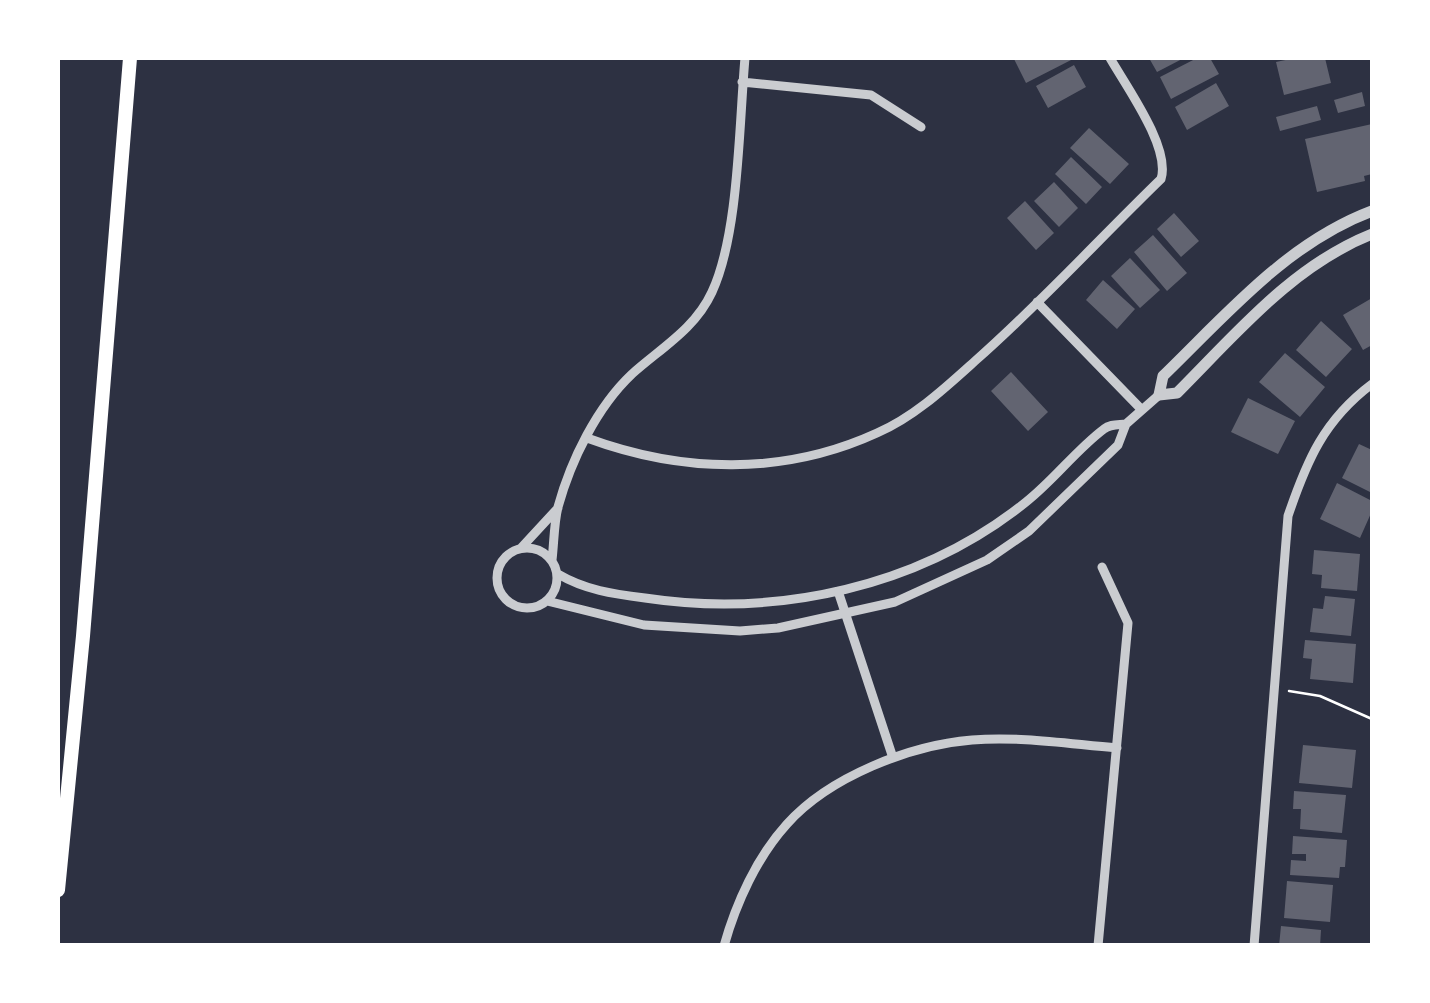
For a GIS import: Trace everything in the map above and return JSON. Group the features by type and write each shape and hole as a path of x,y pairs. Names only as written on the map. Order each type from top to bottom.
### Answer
{"main road":[{"path":"58,890 83,636 130,58"}],"street":[{"path":"552,560 558,508 604,406 633,373 662,353 700,313 713,291 730,218 745,58"},
{"path":"587,438 630,454 718,467 764,464 827,450 878,433 930,400 1037,302 1161,178 1164,168 1159,146 1110,58"},
{"path":"742,82 871,95 920,127"},
{"path":"548,601 644,625 686,629 778,628 895,602 931,588 1001,550 1054,509 1118,445 1126,424 1158,395 1163,376 1284,260 1335,228 1372,211"},
{"path":"1158,395 1177,393 1280,290 1332,253 1372,234"},
{"path":"1037,302 1142,410"},
{"path":"1254,946 1288,516 1306,461 1344,405 1372,384"},
{"path":"558,574 578,586 597,591 683,604 766,604 838,591 900,574 988,530 1026,502 1107,426 1126,424"},
{"path":"520,548 540,550 552,560 558,574 548,601 530,608 520,608 503,597 496,578 503,559 520,548 558,508"},
{"path":"1098,946 1128,622 1102,567"},
{"path":"838,591 893,758"},
{"path":"724,946 732,919 757,868 788,823 832,787 893,758 930,746 972,740 1016,739 1117,748"}],"path":[{"path":"1275,690 1320,696 1372,719"}],"building":[{"path":"1075,58 1026,83 1014,59"},
{"path":"1149,58 1184,58 1157,72"},
{"path":"1197,58 1210,58 1219,74 1171,99 1160,77"},
{"path":"1325,58 1331,83 1284,95 1276,62"},
{"path":"1074,65 1086,87 1048,108 1036,86"},
{"path":"1216,83 1229,106 1187,130 1175,107"},
{"path":"1362,92 1365,106 1338,113 1334,100"},
{"path":"1317,106 1321,120 1280,131 1276,117"},
{"path":"1372,124 1372,174 1364,176 1365,181 1317,192 1305,139"},
{"path":"1089,128 1129,164 1110,184 1070,148"},
{"path":"1071,157 1102,187 1086,204 1055,174"},
{"path":"1054,182 1078,208 1059,227 1034,201"},
{"path":"1025,201 1054,233 1036,250 1007,218"},
{"path":"1174,213 1199,241 1181,257 1157,229"},
{"path":"1153,235 1187,273 1167,291 1134,252"},
{"path":"1130,258 1160,290 1140,308 1111,276"},
{"path":"1103,280 1135,309 1117,329 1086,300"},
{"path":"1372,298 1372,345 1363,350 1343,315"},
{"path":"1321,321 1352,349 1326,377 1296,350"},
{"path":"1285,353 1325,387 1300,417 1259,382"},
{"path":"1011,372 1048,412 1028,431 991,391"},
{"path":"1248,398 1295,421 1278,454 1231,432"},
{"path":"1359,444 1372,450 1372,493 1342,478"},
{"path":"1337,483 1372,501 1372,511 1360,538 1320,519"},
{"path":"1314,550 1360,554 1357,591 1321,588 1322,575 1312,574"},
{"path":"1325,596 1355,599 1351,636 1310,632 1313,608 1323,609"},
{"path":"1305,640 1356,644 1353,683 1310,679 1312,659 1303,658"},
{"path":"1303,745 1356,750 1352,788 1299,783"},
{"path":"1294,791 1346,795 1342,833 1300,829 1301,809 1293,809"},
{"path":"1293,836 1347,840 1345,867 1340,867 1339,878 1290,875 1291,860 1306,861 1306,854 1292,854"},
{"path":"1287,881 1333,885 1330,922 1284,918"},
{"path":"1281,926 1321,930 1320,946 1279,946"}]}
